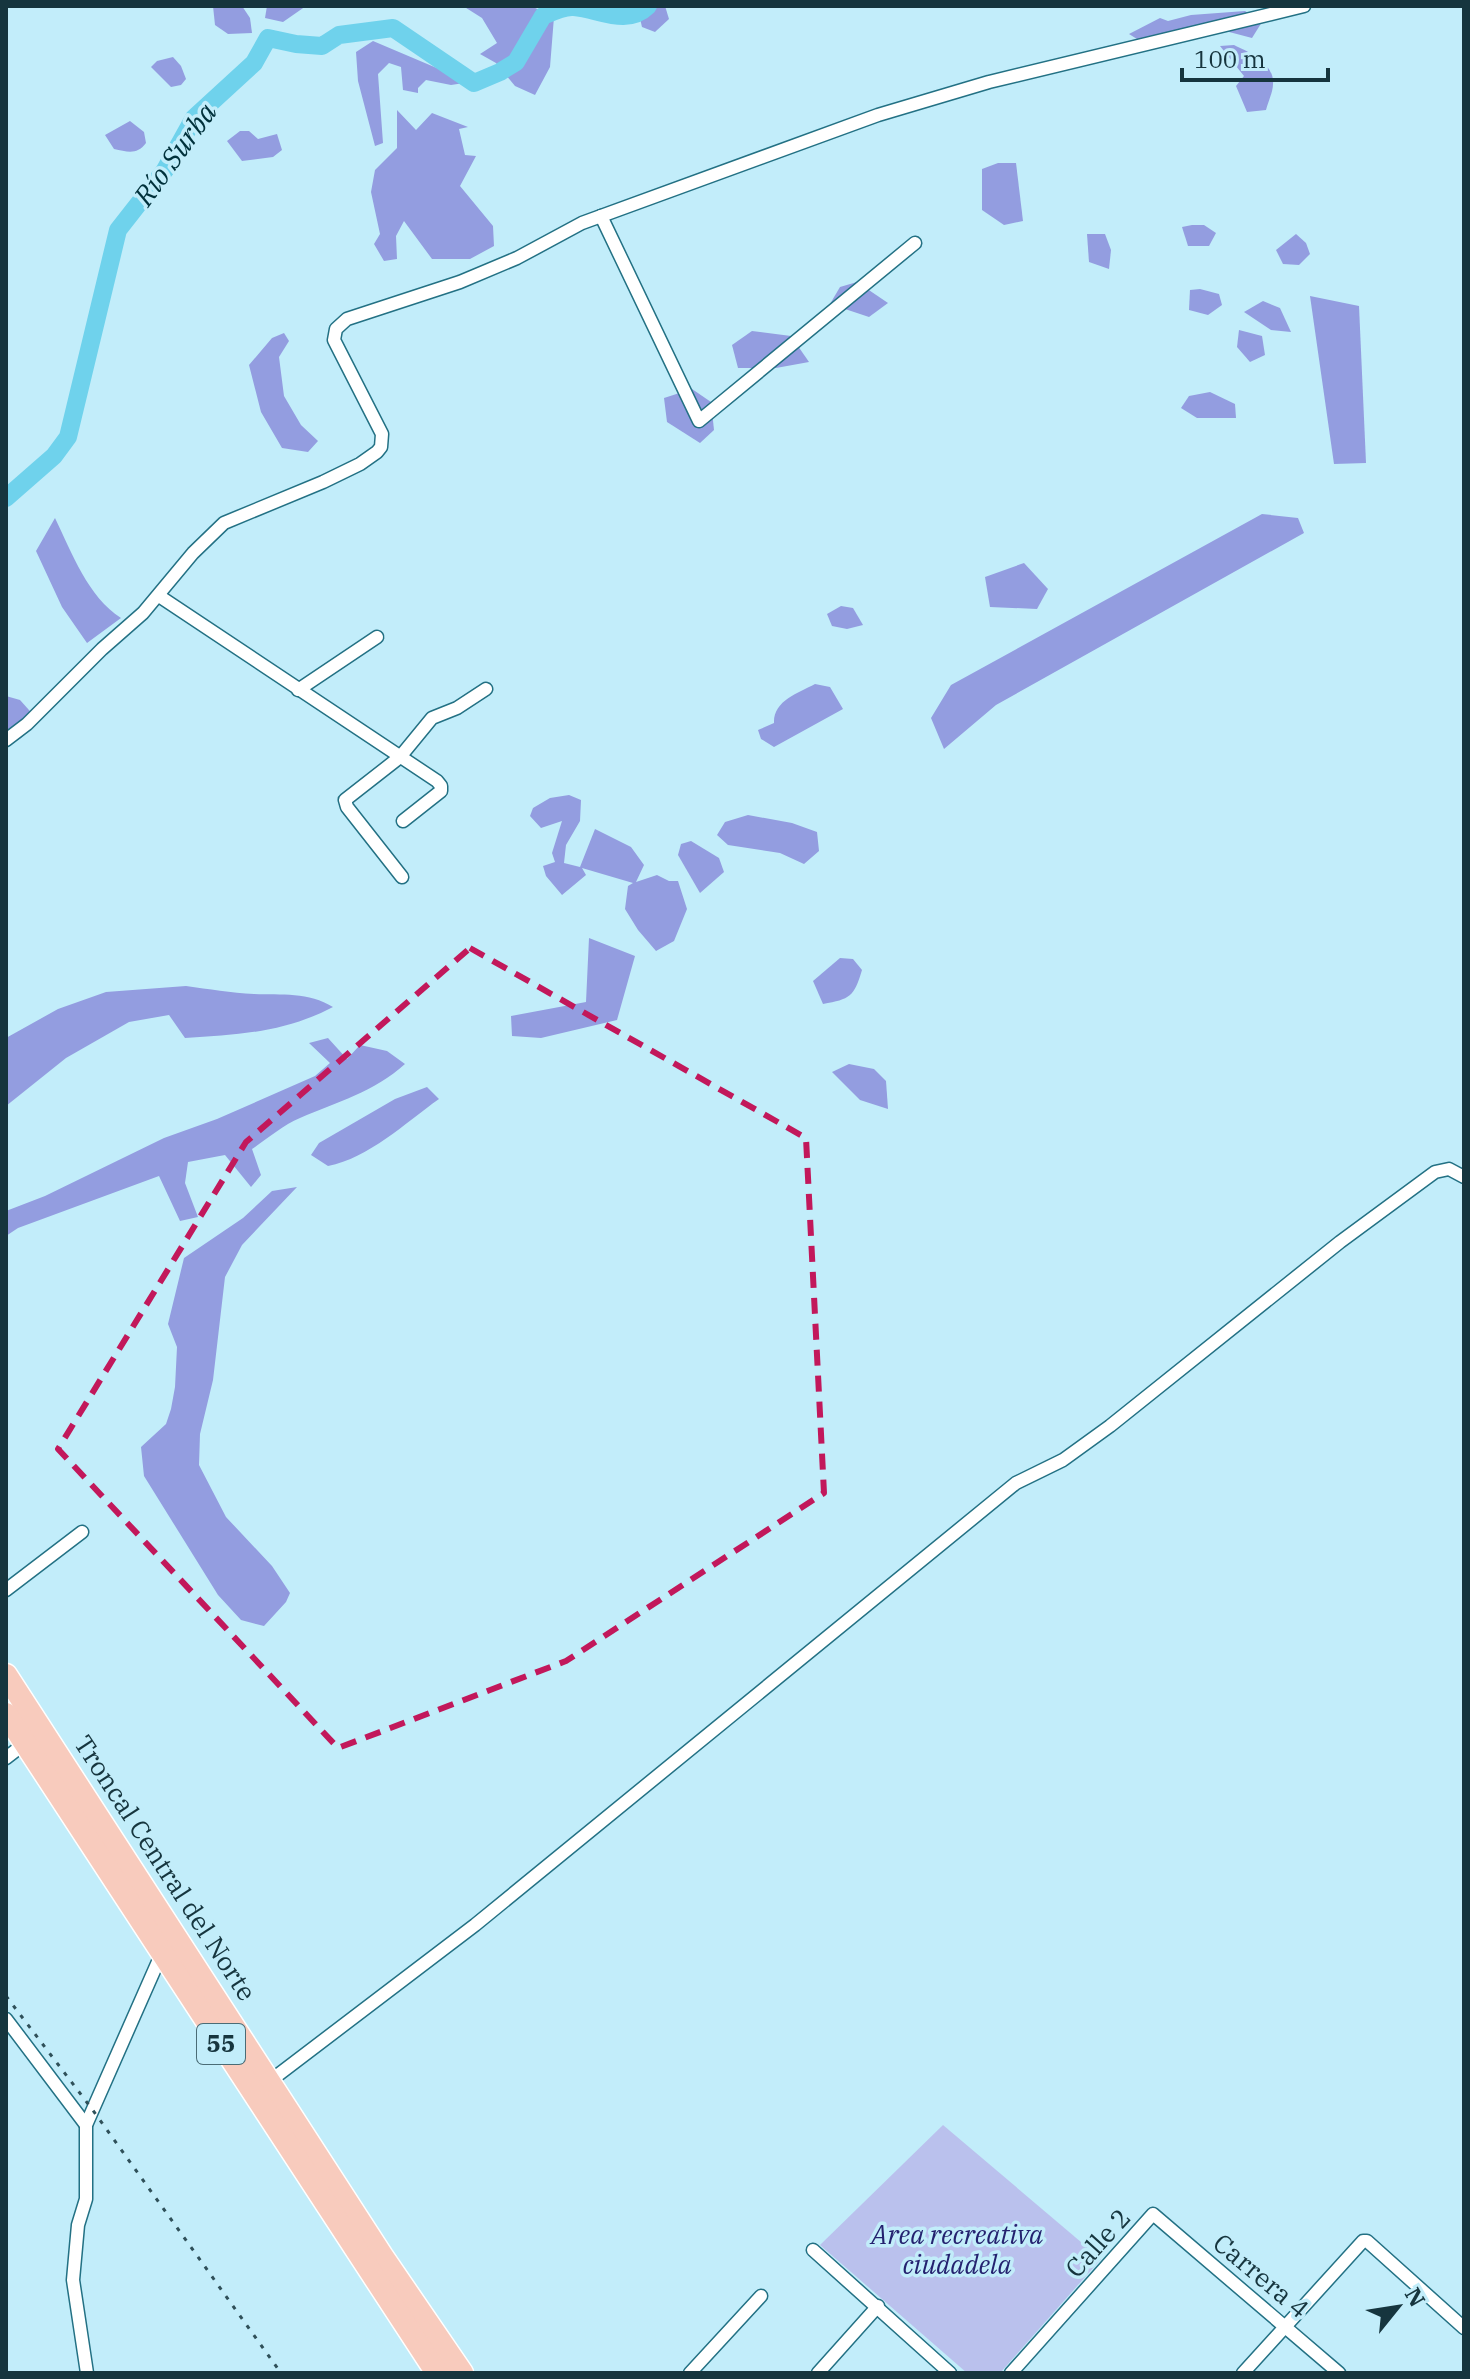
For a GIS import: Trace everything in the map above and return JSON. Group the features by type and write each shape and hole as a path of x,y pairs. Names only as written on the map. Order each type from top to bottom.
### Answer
{"highway":[{"name":"Troncal Central del Norte","path":"6,1675 382,2256 462,2373"},
{"name":"Troncal Central del Norte","path":"6,1714 437,2373"}],"street":[{"path":"6,740 159,596 193,553 224,523 345,472 377,452 381,447 382,434 334,340 333,335 340,324 356,315 430,293 492,269 564,231 601,216 878,115 989,82 1304,6"},
{"path":"601,216 699,421 915,243"},
{"path":"159,596 441,786 441,791 403,821"},
{"path":"298,690 377,637"},
{"path":"402,877 347,807 345,800 400,757 432,718 457,708 486,689"},
{"path":"270,2081 475,1925 1016,1483 1063,1460 1110,1426 1340,1242 1435,1172 1449,1169 1464,1177"},
{"path":"6,1590 82,1532"},
{"path":"6,1758 24,1744"},
{"path":"87,2373 73,2280 78,2225 86,2199 86,2125 161,1955"},
{"path":"6,2019 86,2125"},
{"name":"Carrera 4","path":"1153,2214 1339,2373"},
{"name":"Calle 2","path":"1011,2373 1153,2214"},
{"path":"1243,2373 1360,2243 1367,2241 1464,2328"},
{"path":"813,2250 950,2373"},
{"path":"690,2373 761,2296"},
{"path":"818,2373 878,2306"}],"highlighted area":[{"path":"470,948 806,1138 824,1493 566,1661 338,1748 58,1449 246,1142"}],"green space":[{"name":"Area recreativa ciudadela","path":"943,2125 1101,2259 1000,2373 967,2373 820,2245"}],"shaded area":[{"path":"213,6 242,6 250,18 252,33 228,34 215,25"},
{"path":"267,6 306,6 283,22 265,18"},
{"path":"463,6 531,6 554,17 550,67 535,95 515,86 496,63 480,54 497,43 482,18"},
{"path":"637,6 665,6 669,19 655,32 642,27"},
{"path":"1245,11 1262,22 1252,38 1214,28 1153,49 1129,34 1160,18 1168,21 1191,15"},
{"path":"373,41 465,80 464,83 451,85 426,80 418,88 418,93 403,90 401,67 389,63 378,74 383,143 375,146 358,81 356,52"},
{"path":"1234,45 1260,60 1270,70 1273,87 1266,110 1247,112 1236,86 1244,76 1220,46"},
{"path":"173,57 186,79 181,85 171,87 151,67 157,61"},
{"path":"397,110 416,130 432,113 468,127 459,129 465,155 476,156 460,186 493,226 494,246 470,259 432,259 404,221 396,236 397,259 384,261 374,244 380,234 371,192 375,170 397,148"},
{"path":"130,121 144,132 146,143 136,151 114,149 105,135"},
{"path":"240,131 249,131 258,139 277,134 282,150 273,157 242,161 227,141"},
{"path":"998,163 1016,163 1023,221 1004,225 982,210 982,169"},
{"path":"1204,225 1216,233 1209,246 1188,246 1182,227"},
{"path":"1087,234 1105,234 1111,250 1109,269 1089,262"},
{"path":"1296,234 1306,243 1310,254 1299,265 1283,264 1276,250"},
{"path":"857,282 888,303 869,317 830,304 840,287"},
{"path":"1190,290 1219,294 1222,305 1208,315 1189,310"},
{"path":"1310,296 1359,306 1366,463 1334,464"},
{"path":"1263,301 1280,308 1291,332 1271,330 1244,312"},
{"path":"1239,330 1262,336 1265,355 1250,362 1237,347"},
{"path":"752,331 791,336 809,362 776,368 738,368 732,345"},
{"path":"284,333 289,341 279,357 284,396 301,425 318,441 308,452 282,448 261,412 249,365 272,338"},
{"path":"692,389 711,402 714,430 700,443 667,422 664,398"},
{"path":"1210,392 1235,404 1236,418 1197,418 1181,408 1189,396"},
{"path":"1262,514 1298,518 1304,533 996,705 944,749 931,718 951,685"},
{"path":"55,518 90,586 121,618 87,643 62,607 36,551"},
{"path":"1024,563 1048,589 1037,609 990,607 985,577"},
{"path":"841,606 853,608 863,625 847,629 832,626 827,614"},
{"path":"815,684 830,687 843,709 774,747 761,739 758,730 774,723 782,703"},
{"path":"6,696 20,700 37,719 21,738 6,746"},
{"path":"569,795 581,800 580,821 566,845 564,863 580,867 595,829 631,847 644,865 636,882 657,875 669,881 678,881 687,909 674,941 656,951 638,930 625,909 628,886 633,883 582,868 586,875 562,895 546,876 543,866 555,862 552,853 562,821 541,828 530,816 533,808 550,798"},
{"path":"748,815 792,823 817,832 819,851 804,864 780,853 728,845 717,835 725,822"},
{"path":"691,841 719,858 724,872 700,893 678,855 681,844"},
{"path":"589,938 635,956 617,1020 541,1038 512,1036 511,1016 586,1002"},
{"path":"840,958 853,959 862,970 859,979 850,995 823,1004 813,981"},
{"path":"186,986 305,997 333,1007 279,1027 205,1037 185,1038 169,1015 129,1022 66,1058 6,1106 6,1038 58,1009 106,992"},
{"path":"328,1038 347,1059 360,1045 387,1051 405,1064 368,1089 287,1124 252,1149 261,1175 251,1187 225,1155 188,1162 185,1183 198,1217 180,1221 159,1176 18,1228 6,1236 6,1211 45,1196 164,1138 217,1119 315,1076 330,1063 309,1043"},
{"path":"849,1064 874,1069 886,1081 888,1109 860,1100 832,1072"},
{"path":"427,1087 439,1099 372,1148 328,1166 311,1155 319,1143 395,1099"},
{"path":"297,1187 242,1245 225,1277 213,1380 200,1434 199,1465 226,1517 272,1566 290,1593 286,1602 264,1626 241,1620 218,1595 144,1476 141,1447 166,1424 171,1409 177,1347 168,1324 184,1258 243,1218 272,1191"}],"waterway":[{"name":"Río Surba","path":"6,498 54,456 68,437 118,230 165,170 194,118 254,63 268,38 322,46 339,35 393,28 474,83 516,62 543,16 574,7 622,16 640,12 648,6"}],"railway":[{"path":"6,1996 92,2109 281,2373"}]}
